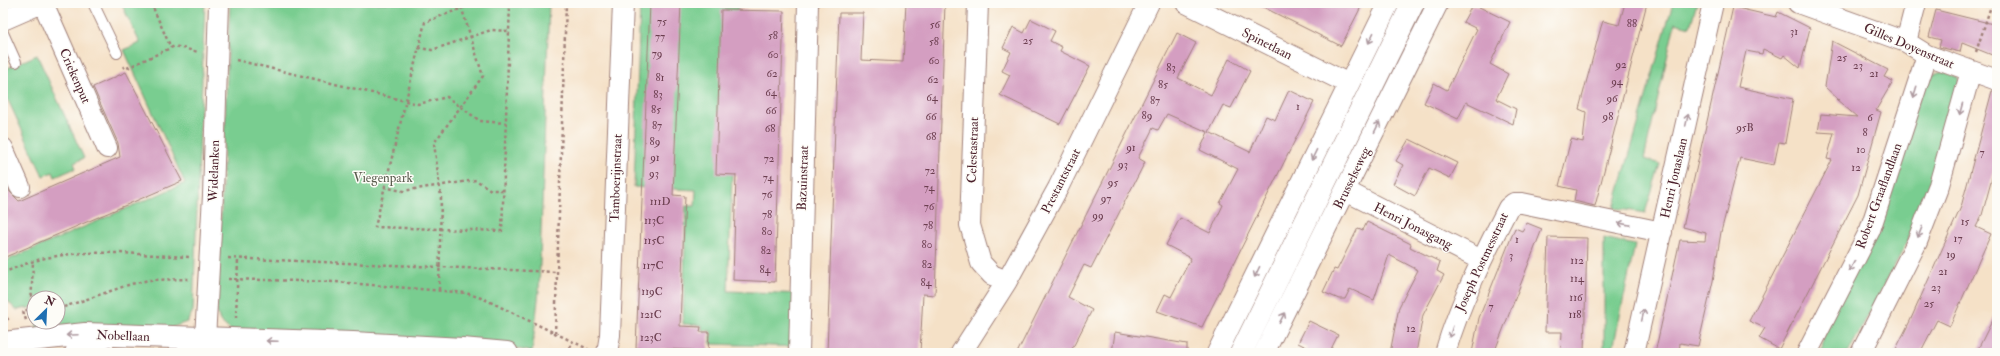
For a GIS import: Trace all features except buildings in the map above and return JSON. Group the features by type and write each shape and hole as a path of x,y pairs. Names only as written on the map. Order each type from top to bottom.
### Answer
{"main road":[{"name":"Brusselseweg","path":"1240,353 1413,3"},
{"name":"Nobellaan","path":"8,334 85,334 462,349 507,353"},
{"name":"Nobellaan","path":"76,353 98,353"}],"street":[{"path":"3,20 42,3"},
{"name":"Criekenput","path":"42,3 107,148"},
{"name":"Widelanken","path":"205,339 213,195 219,3"},
{"name":"Tamboerijnstraat","path":"598,352 610,335 623,3"},
{"name":"Bazuinstraat","path":"799,353 808,3"},
{"name":"Celestastraat","path":"978,3 970,225 981,263 992,275 1008,282"},
{"name":"Prestantstraat","path":"961,353 1008,282 1058,188 1148,3"},
{"name":"Spinetlaan","path":"1186,3 1348,84"},
{"path":"1217,353 1389,3"},
{"name":"Brusselseweg","path":"1264,353 1346,191 1438,3"},
{"name":"Henri Jonaslaan","path":"1634,353 1713,3"},
{"name":"Gilles Doyenstraat","path":"1798,3 1906,42 1927,55 1997,80"},
{"path":"1906,42 1916,3"},
{"name":"Robert Graaflandlaan","path":"1807,353 1870,230 1927,55"},
{"path":"1861,353 1917,242 1939,185 1971,71"},
{"path":"3,148 20,187"},
{"name":"Henri Jonasgang","path":"1346,191 1481,260"},
{"name":"Joseph Postmesstraat","path":"1445,353 1454,323 1481,260 1508,208 1514,204 1522,203 1662,232"}],"lane":[{"path":"93,3 117,53"},
{"path":"3,33 16,62"}],"path":[{"path":"151,3 171,48"},
{"path":"439,290 441,230 440,185 434,143 483,76 460,3"},
{"path":"476,3 425,22 375,227 502,231 510,3"},
{"path":"554,334 566,3"},
{"path":"1971,71 1992,3 1997,4"},
{"path":"418,48 432,50 491,30 509,31"},
{"path":"117,53 125,69 175,46 418,104 447,97 480,121 506,123"},
{"path":"384,186 402,190 476,180 491,190 503,190"},
{"path":"236,340 238,259"},
{"path":"32,290 34,261"},
{"path":"440,267 557,272"},
{"path":"66,306 131,284 149,280 238,279 336,282 439,290 466,293 484,299 554,334 598,352"},
{"path":"26,310 23,311 26,320"},
{"path":"3,313 8,334"},
{"path":"568,353 572,342"}],"green space":[{"path":"121,3 205,3 193,311 187,322 170,328 37,331 66,330 66,290 26,290 26,308 16,310 3,296 3,262 185,183 124,50 140,43"},
{"name":"Viegenpark","path":"230,3 549,3 539,291 532,352 496,344 230,330 220,321 217,312"},
{"path":"640,3 738,3 728,291 803,294 801,347 711,344 711,331 702,330 702,325 683,324 686,206 695,206 696,190 634,187"},
{"path":"1673,3 1697,3 1690,27 1675,23 1644,159 1660,164 1645,213 1614,208"},
{"path":"37,55 84,158 74,163 76,168 55,177 53,172 43,176 3,89 3,70"},
{"path":"1942,71 1958,78 1959,86 1933,181 1904,248 1848,353 1822,353 1823,338 1928,76"},
{"path":"1604,238 1635,245 1612,353 1604,353"}]}
